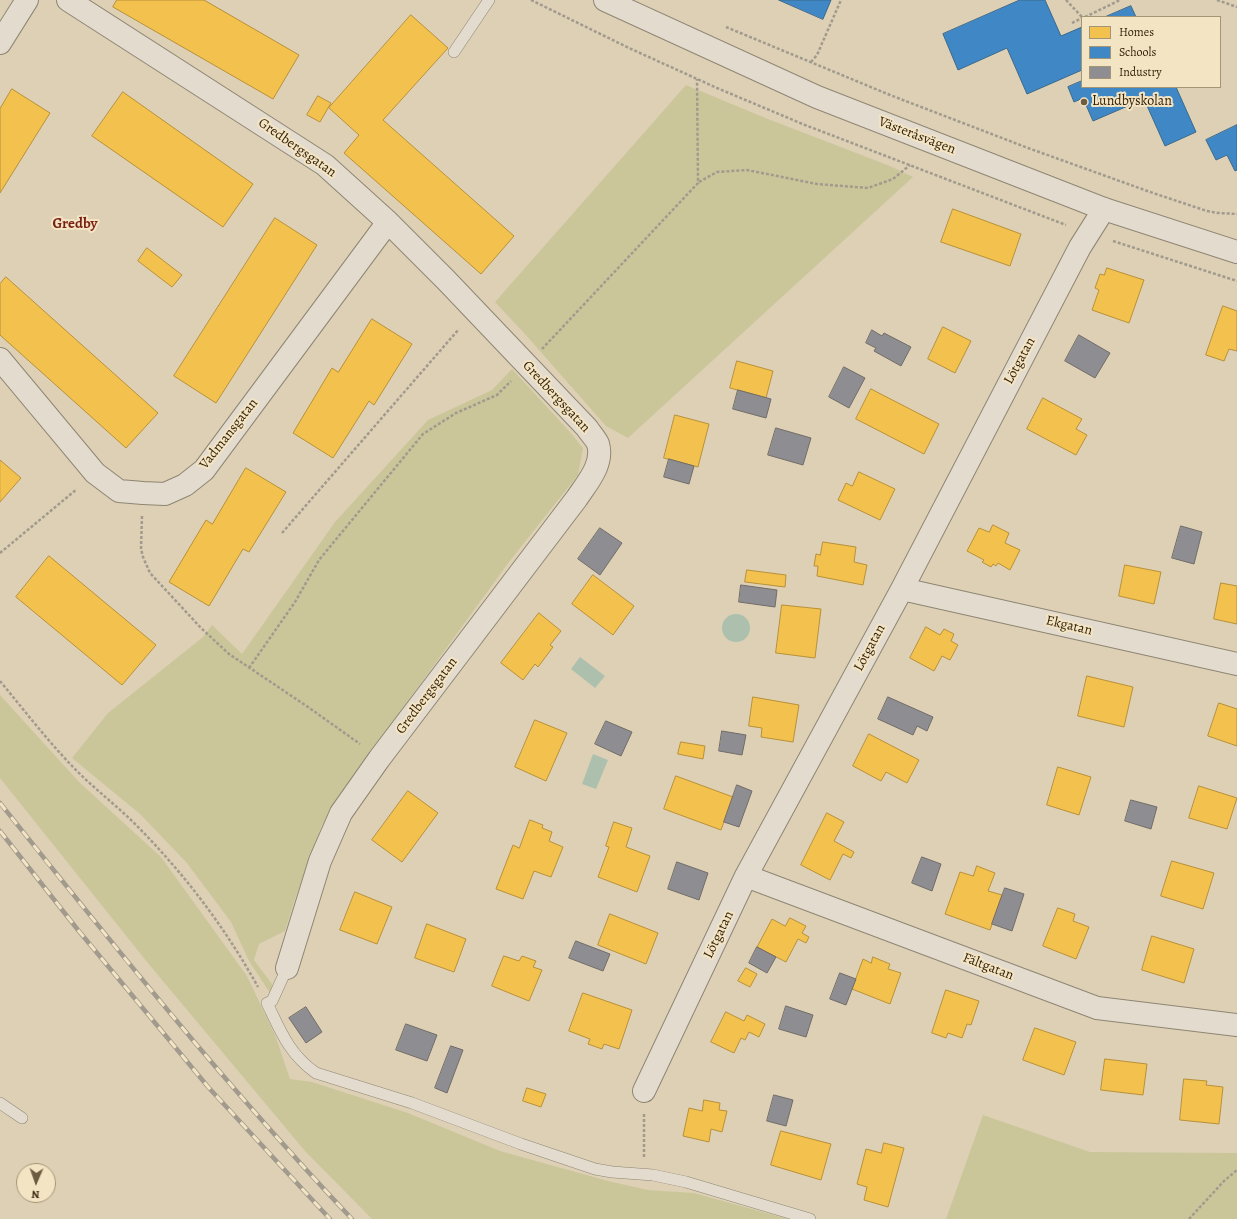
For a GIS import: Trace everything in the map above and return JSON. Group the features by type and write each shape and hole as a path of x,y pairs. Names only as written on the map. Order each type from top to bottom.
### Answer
{"street":[{"path":"0,43 26,0"},
{"name":"Gredbergsgatan","path":"68,0 325,165 388,222 587,428 598,444 599,456 595,471 577,498 341,813 320,861 287,968"},
{"name":"Västeråsvägen","path":"605,0 817,97 1104,209 1237,252"},
{"name":"Lötgatan","path":"644,1091 746,876 902,589 1072,261 1104,209"},
{"name":"Vadmansgatan","path":"0,359 96,473 119,491 143,494 165,494 185,485 204,470 388,222"},
{"name":"Ekgatan","path":"902,589 1237,664"},
{"name":"Fältgatan","path":"746,876 1097,1008 1237,1025"}],"lane":[{"path":"454,52 490,0"},
{"path":"287,968 272,1001 267,1003 286,1043 293,1053 316,1073 412,1103 522,1144 595,1169 612,1172 653,1175 686,1182 810,1219"},
{"path":"0,1103 22,1118"}],"path":[{"path":"530,0 697,79 805,125 1072,228 1237,282"},
{"path":"811,62 817,55 841,0"},
{"path":"1066,0 1082,16"},
{"path":"1085,16 1120,0"},
{"path":"1217,0 1237,7"},
{"path":"1072,23 1081,18"},
{"path":"725,27 890,95 1028,148 1207,211 1237,214"},
{"path":"697,79 698,183"},
{"path":"249,668 295,602 319,560 423,434 456,413 497,395 698,183 717,172 747,170 817,184 868,188 893,179 910,165"},
{"path":"282,533 475,311"},
{"path":"0,553 96,473"},
{"path":"143,494 142,549 143,557 150,573 229,654 308,707 380,759"},
{"path":"0,681 73,768 139,827 176,867 211,912 242,958 267,1003"},
{"path":"644,1091 644,1175"},
{"path":"1189,1219 1224,1181 1237,1170"}],"shaded area":[{"path":"686,85 768,119 890,166 913,177 628,438 606,426 495,302"},
{"path":"512,369 583,448 578,475 509,562 346,786 321,827 285,931 259,944 254,960 272,984 273,992 270,993 249,961 231,922 186,862 140,814 72,758 108,713 203,637 212,625 242,654 335,522 428,420 492,390"},
{"path":"736,614 746,618 750,628 746,638 736,642 726,638 722,628 726,618"},
{"path":"580,657 605,676 595,688 571,669"},
{"path":"0,695 79,782 161,857 247,976 275,1035 290,1079 312,1082 408,1113 500,1151 608,1181 648,1190 694,1193 788,1219 372,1219 305,1151 147,962 0,778"},
{"path":"593,754 608,760 596,789 582,784"},
{"path":"983,1115 1090,1152 1237,1153 1237,1219 946,1219"}],"building: Homes":[{"path":"117,0 204,0 299,55 273,99 113,7"},
{"path":"411,15 448,48 383,120 514,236 481,274 344,153 359,135 329,108"},
{"path":"12,89 50,113 0,193 0,109"},
{"path":"123,92 253,184 223,227 92,136"},
{"path":"318,96 331,103 320,122 307,115"},
{"path":"953,209 1021,234 1010,266 941,242"},
{"path":"275,218 317,245 216,403 174,376"},
{"path":"147,248 182,275 172,287 138,261"},
{"path":"1107,268 1144,280 1129,323 1092,310 1099,290 1095,288 1100,274 1104,275"},
{"path":"6,277 158,413 126,448 0,335 0,284"},
{"path":"1223,306 1237,311 1237,351 1229,349 1224,361 1206,355"},
{"path":"372,319 412,344 374,405 369,401 333,458 293,433 332,368 338,372"},
{"path":"943,327 971,341 955,373 928,359"},
{"path":"737,361 773,371 766,398 730,388"},
{"path":"871,389 939,424 924,454 856,419"},
{"path":"1043,398 1082,419 1076,429 1087,435 1076,455 1027,429"},
{"path":"675,415 709,424 698,467 664,458"},
{"path":"0,460 21,478 0,502"},
{"path":"246,468 286,492 249,552 243,549 209,606 169,582 206,520 212,524"},
{"path":"859,472 895,489 880,520 838,500 846,483 852,486"},
{"path":"993,525 1009,533 1005,543 1020,550 1010,570 998,563 996,566 993,564 991,567 982,562 984,560 967,551 979,528 989,532"},
{"path":"823,542 856,547 854,562 867,565 863,585 817,576 818,566 814,566 816,554 820,555"},
{"path":"49,556 156,645 122,685 16,597"},
{"path":"1125,565 1161,572 1154,604 1119,596"},
{"path":"747,570 786,575 785,587 745,582"},
{"path":"593,575 634,606 613,635 572,604"},
{"path":"1221,583 1237,586 1237,624 1214,619"},
{"path":"782,605 821,609 815,658 776,653"},
{"path":"539,613 561,631 550,645 553,647 538,667 535,664 523,680 501,663"},
{"path":"926,627 940,635 944,629 954,634 951,641 958,645 950,660 942,656 934,671 910,658"},
{"path":"1087,676 1133,687 1124,727 1078,716"},
{"path":"753,697 799,705 793,742 761,737 762,728 749,726"},
{"path":"1219,703 1237,709 1237,746 1208,736"},
{"path":"535,720 567,733 546,781 515,767"},
{"path":"869,734 919,760 907,783 886,772 881,781 853,766"},
{"path":"681,742 705,746 703,759 678,754"},
{"path":"1058,767 1091,777 1079,815 1047,805"},
{"path":"676,776 733,797 721,830 664,809"},
{"path":"1199,786 1237,798 1227,829 1189,818"},
{"path":"408,791 438,813 402,862 372,840"},
{"path":"827,813 844,822 834,841 854,852 851,858 843,854 830,880 801,865"},
{"path":"530,820 543,825 542,828 552,832 549,841 563,847 551,877 534,871 523,899 496,889 513,845 519,848"},
{"path":"614,822 632,828 626,847 650,856 637,892 598,877 609,847 606,846"},
{"path":"1172,861 1214,873 1203,909 1161,896"},
{"path":"977,866 995,873 988,891 1002,895 990,930 945,914 960,872 973,876"},
{"path":"355,892 392,907 377,944 340,930"},
{"path":"1058,908 1075,914 1073,921 1089,927 1076,959 1043,946"},
{"path":"610,914 658,933 646,964 598,945"},
{"path":"790,918 806,926 802,933 809,937 806,943 798,939 786,962 757,947 772,919 785,926"},
{"path":"427,924 466,939 454,972 415,958"},
{"path":"1152,936 1194,949 1184,983 1142,970"},
{"path":"504,956 519,961 522,956 536,961 533,967 542,970 529,1001 492,986"},
{"path":"873,957 890,964 888,969 901,973 890,1004 852,989 863,959 871,963"},
{"path":"746,968 757,974 750,987 738,981"},
{"path":"946,990 979,1001 971,1025 967,1024 962,1038 948,1033 946,1038 932,1033"},
{"path":"583,993 632,1010 619,1049 604,1044 602,1049 588,1044 590,1039 569,1031"},
{"path":"726,1012 744,1021 747,1015 765,1024 759,1037 749,1032 745,1040 741,1038 734,1053 711,1042"},
{"path":"1035,1028 1076,1042 1064,1075 1023,1060"},
{"path":"1105,1059 1147,1064 1143,1095 1101,1090"},
{"path":"1184,1079 1207,1081 1206,1085 1223,1087 1219,1124 1180,1120"},
{"path":"527,1088 546,1094 541,1107 523,1101"},
{"path":"704,1100 720,1103 719,1110 727,1111 722,1132 711,1129 709,1142 683,1136 689,1108 702,1111"},
{"path":"781,1131 831,1144 821,1180 771,1165"},
{"path":"884,1143 904,1148 888,1207 864,1200 867,1187 857,1184 866,1149 881,1153"}],"building: Schools":[{"path":"779,0 831,0 823,19"},
{"path":"1020,0 1045,0 1061,36 1081,27 1081,70 1027,94 1007,48 958,70 943,34"},
{"path":"1131,6 1136,16 1107,16"},
{"path":"1081,81 1081,88 1176,88 1196,132 1165,146 1144,99 1093,121 1083,98 1074,102 1068,87"},
{"path":"1237,125 1237,170 1235,171 1227,155 1216,160 1206,140"}],"building: Industry":[{"path":"872,330 882,336 884,333 911,347 901,366 874,351 876,348 866,343"},
{"path":"1079,335 1110,353 1095,378 1065,361"},
{"path":"844,367 865,378 849,408 829,397"},
{"path":"738,390 771,399 766,418 733,409"},
{"path":"776,428 811,438 803,465 768,455"},
{"path":"669,459 694,466 689,484 664,477"},
{"path":"1181,526 1202,532 1194,564 1172,558"},
{"path":"600,528 622,543 600,575 578,559"},
{"path":"741,585 777,590 775,607 739,602"},
{"path":"888,697 933,717 927,731 917,726 913,735 878,719"},
{"path":"606,721 632,732 621,756 595,744"},
{"path":"722,731 746,735 742,755 719,751"},
{"path":"737,785 752,791 739,827 724,822"},
{"path":"1131,800 1157,807 1151,829 1125,821"},
{"path":"922,857 941,864 932,891 912,883"},
{"path":"677,862 708,873 699,900 668,889"},
{"path":"1005,888 1024,894 1012,931 992,924"},
{"path":"576,941 610,954 603,971 569,958"},
{"path":"757,947 776,957 767,973 749,963"},
{"path":"840,973 856,979 846,1005 830,999"},
{"path":"786,1006 813,1015 806,1037 779,1029"},
{"path":"306,1007 322,1032 306,1043 289,1018"},
{"path":"406,1024 437,1035 427,1061 396,1050"},
{"path":"451,1046 463,1050 447,1093 435,1088"},
{"path":"774,1095 793,1100 786,1126 767,1121"}],"railway":[{"path":"0,803 215,1067 352,1219"},
{"path":"0,831 78,930 209,1088 330,1219"}],"place":[{"name":"Lundbyskolan","path":"1084,102"}],"district":[{"name":"Gredby","path":"75,224"}]}
